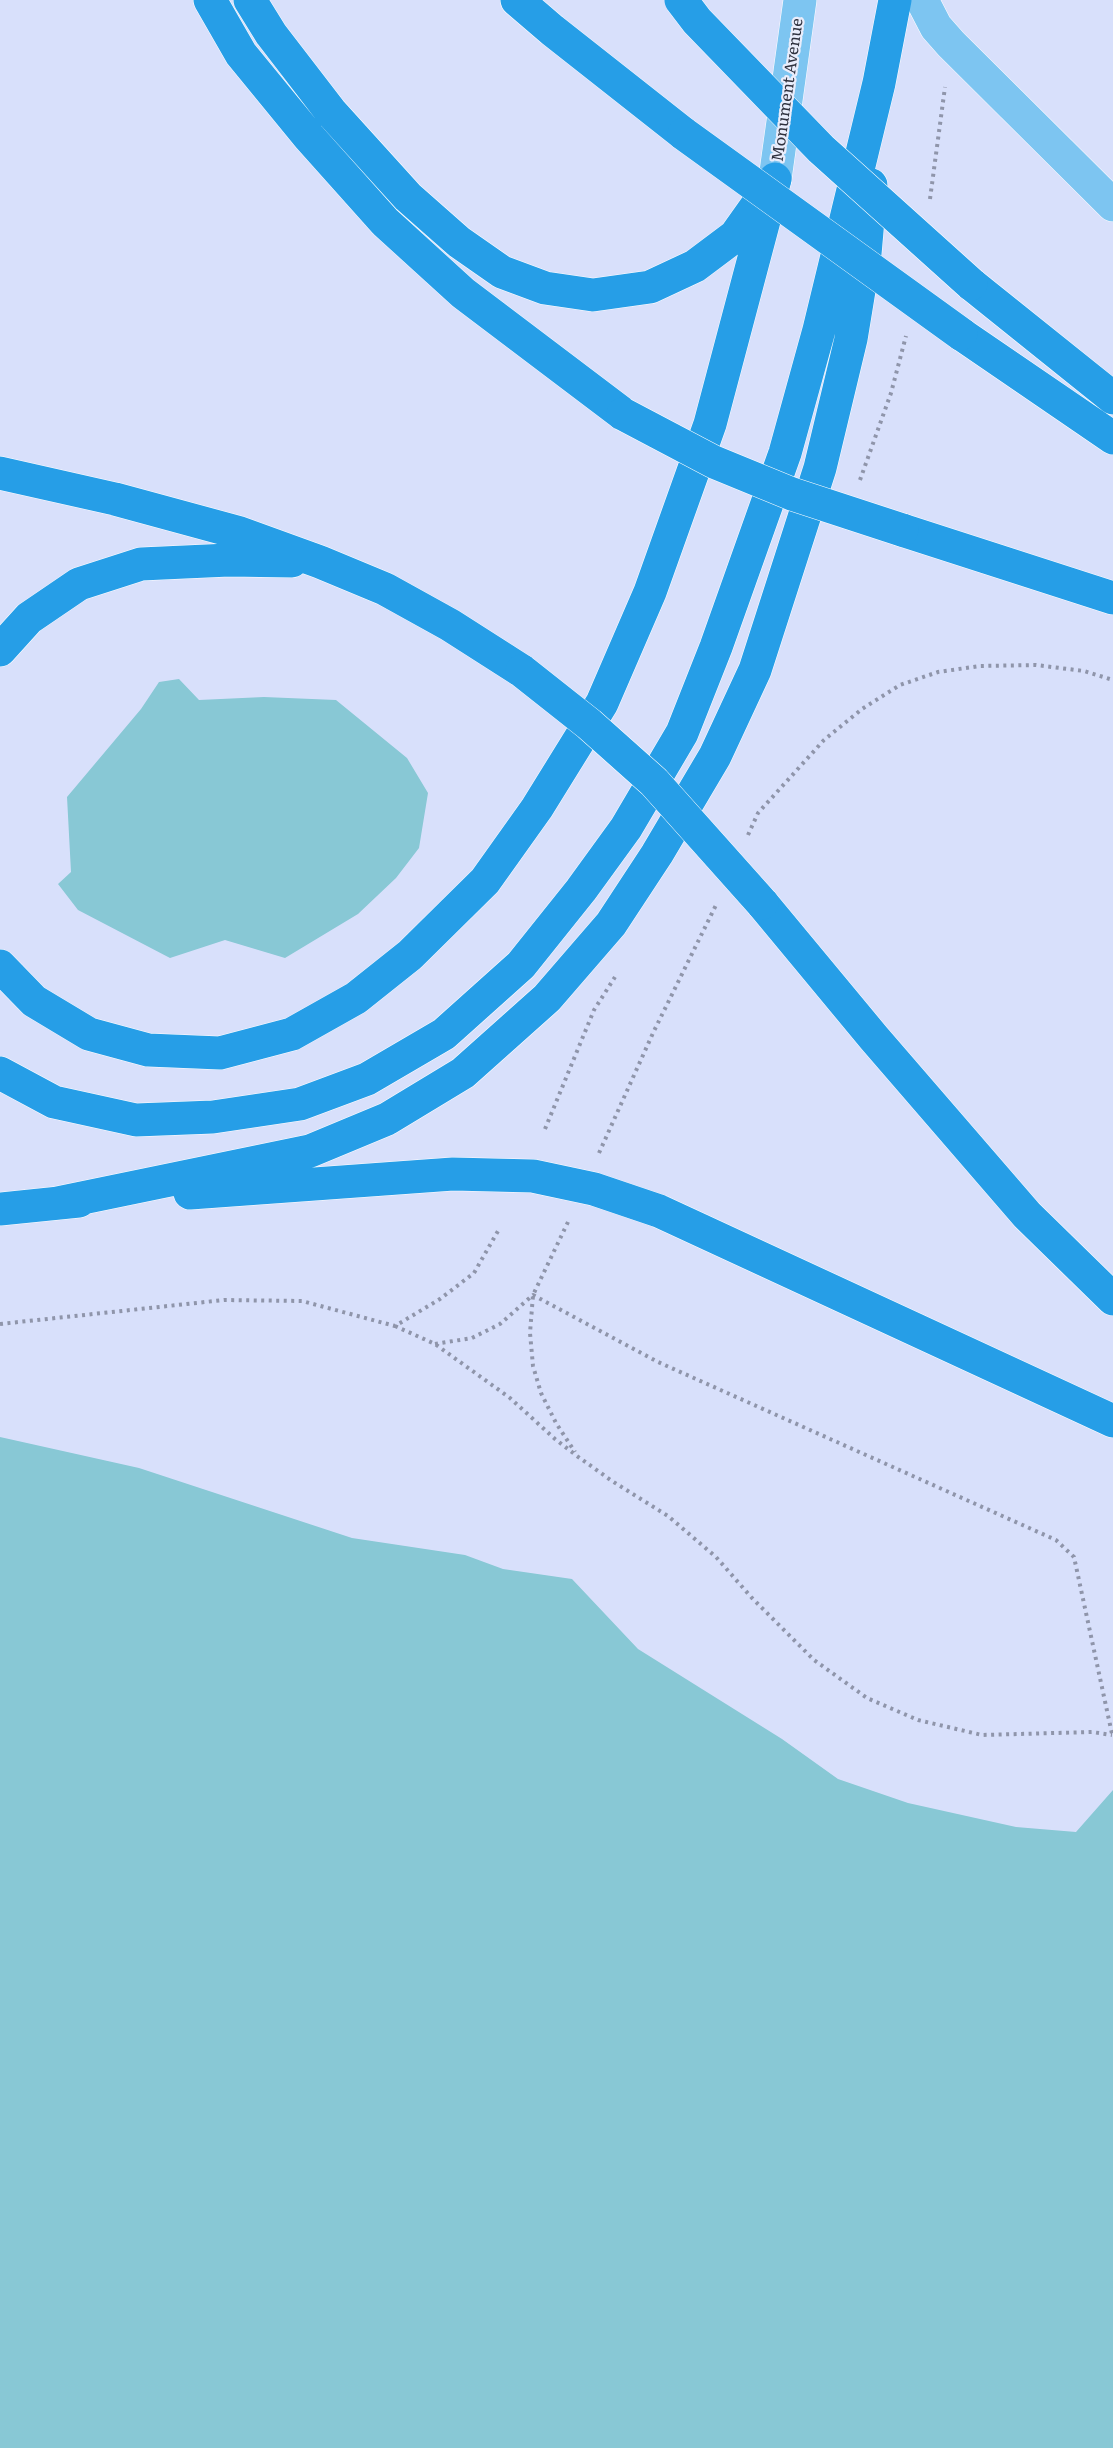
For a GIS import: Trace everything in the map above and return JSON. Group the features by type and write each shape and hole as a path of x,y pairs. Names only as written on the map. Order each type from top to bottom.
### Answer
{"highway":[{"path":"210,0 242,54 309,137 385,222 463,293 623,414 714,462 792,494 1113,598"},
{"path":"250,0 271,34 331,112 408,197 459,242 502,272 545,288 593,295 639,289 650,287 695,266 735,236 775,179"},
{"path":"517,0 684,134 961,334 1113,438"},
{"path":"681,0 697,21 821,149 971,284 1113,398"},
{"path":"0,1073 54,1102 136,1120 213,1117 300,1104 367,1079 444,1034 521,965 581,890 626,828 682,733 716,647 785,453 819,330 879,83 895,0"},
{"path":"58,1203 310,1151 387,1119 463,1073 547,998 611,924 657,854 715,756 755,670 820,468 851,339 865,254 879,83"},
{"path":"0,966 34,1001 89,1034 148,1050 220,1053 292,1034 356,998 410,955 485,881 537,808 602,703 650,592 710,424 775,179"},
{"path":"0,473 115,499 229,530 320,562 385,589 450,625 522,671 590,724 654,782 762,903 874,1038 1027,1215 1113,1299"},
{"path":"0,650 29,618 79,584 141,564 229,560 320,562"},
{"path":"0,1209 453,1174 534,1176 594,1189 659,1211 1113,1421"}],"main road":[{"name":"Monument Avenue","path":"775,179 800,0"},
{"path":"922,0 936,27 951,44 1113,205"}],"path":[{"path":"744,844 758,813 824,740 862,710 900,685 938,672 980,666 1048,667 1083,671 1113,680"},
{"path":"596,1159 653,1033 720,896"},
{"path":"568,1222 533,1295 530,1333 533,1366 541,1393 556,1424 577,1456"},
{"path":"395,1326 440,1299 474,1273 498,1231"},
{"path":"435,1344 472,1338 500,1324 533,1295"},
{"path":"0,1324 224,1300 302,1301 395,1326 435,1344 510,1398 577,1456 668,1516 716,1557 752,1598 814,1660 867,1698 918,1720 982,1735 1092,1732 1112,1735 1074,1557 1056,1540 658,1362 533,1295"}],"shaded area":[{"path":"179,679 199,700 264,697 336,700 407,758 428,793 419,848 396,878 358,914 285,958 225,940 170,958 78,910 58,884 71,872 67,797 141,709 159,682"},
{"path":"0,1437 139,1468 352,1538 465,1555 503,1569 572,1579 638,1649 782,1739 838,1779 908,1803 1016,1827 1076,1832 1113,1790 1113,2448 0,2448"}]}
